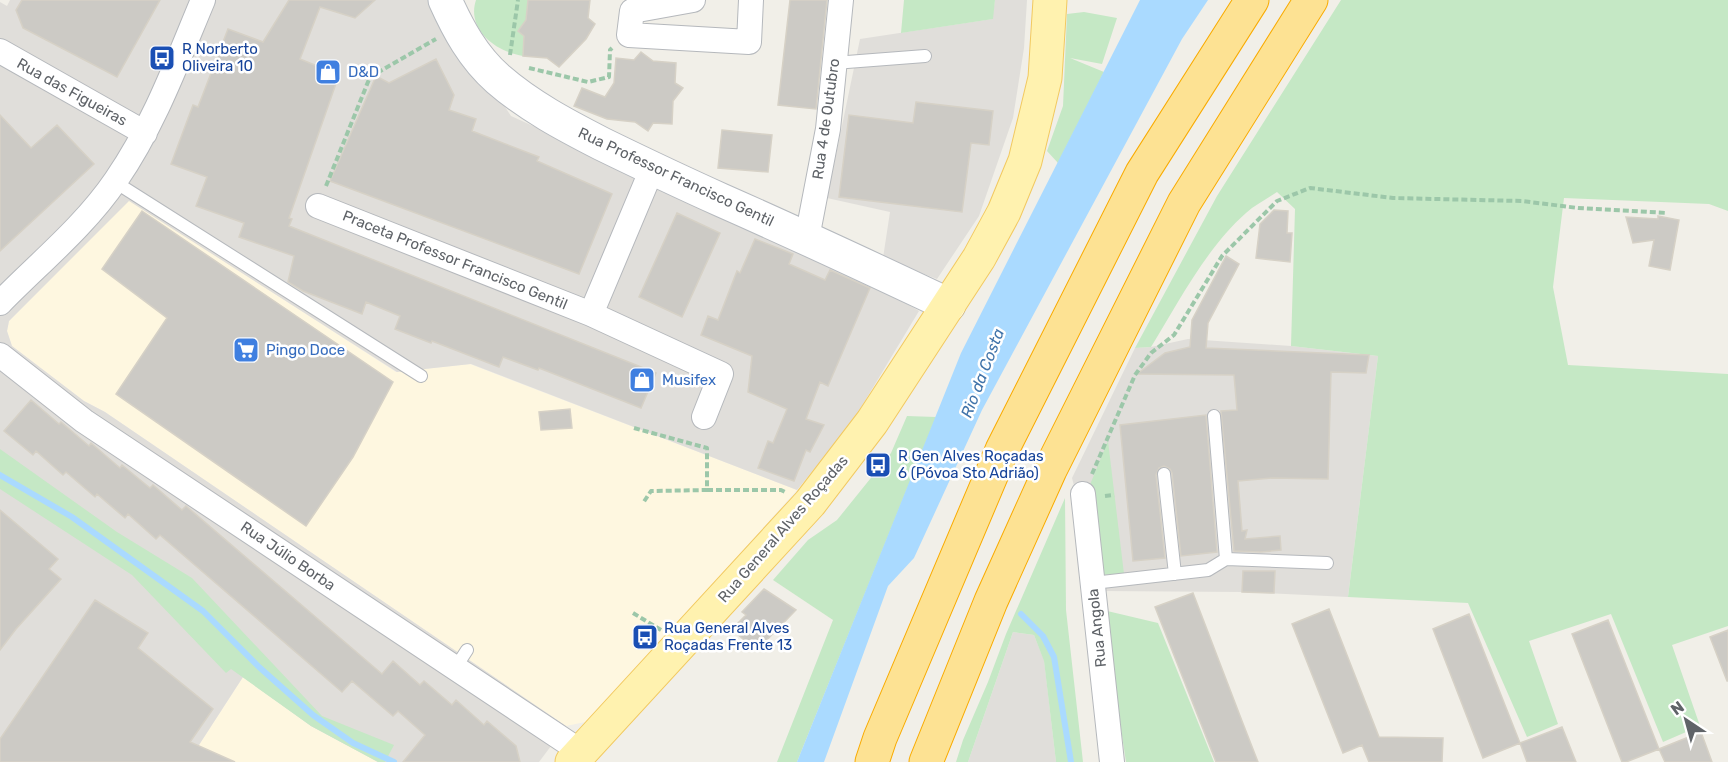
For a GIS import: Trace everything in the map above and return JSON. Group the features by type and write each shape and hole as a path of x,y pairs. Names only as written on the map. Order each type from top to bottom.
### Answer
{"highway":[{"path":"872,762 880,738 1002,450 1142,173 1252,0"},
{"path":"926,762 990,601 1050,470 1184,203 1311,0"}],"main road":[{"name":"Rua General Alves Roçadas","path":"576,757 810,503 872,422 949,305 1004,212 1025,161 1045,78 1050,0"}],"street":[{"path":"0,303 72,233 115,182 145,133 165,93 202,0"},
{"path":"693,0 632,11 629,35 749,42 751,0"},
{"name":"Rua 4 de Outubro","path":"807,238 828,129 841,0"},
{"name":"Rua Professor Francisco Gentil","path":"451,14 472,51 502,70 521,98 561,123 652,169 949,305"},
{"name":"Rua das Figueiras","path":"0,51 145,133"},
{"path":"591,314 652,169"},
{"name":"Praceta Professor Francisco Gentil","path":"318,206 591,314 721,374 704,417"},
{"name":"Rua Júlio Borba","path":"0,356 84,421 461,659 576,757"},
{"name":"Rua Angola","path":"1083,494 1112,762"}],"lane":[{"path":"834,63 925,56"},
{"path":"115,182 421,376"},
{"path":"1214,416 1226,559"},
{"path":"1164,474 1175,574"},
{"path":"1093,583 1208,570 1226,559 1327,563"}],"path":[{"path":"518,0 502,70 588,82 609,77 610,50 629,35"},
{"path":"318,206 370,76 451,14"},
{"path":"1083,494 1135,375 1151,353 1174,335 1222,256 1278,201 1310,188 1393,198 1522,201 1578,208 1667,213"},
{"path":"634,428 707,448 707,490"},
{"path":"643,503 651,491 781,490 810,503"}],"shaded area":[{"path":"10,0 434,0 511,116 842,266 919,311 851,424 797,490 471,364 397,372 129,201 9,321 7,331 12,346 84,401 105,412 566,726 539,762 378,762 311,726 243,677 188,762 0,762 0,2 7,6"},
{"path":"995,0 1027,0 1024,48 1013,118 979,216 937,279 883,258 890,212 827,198 860,39 992,19"},
{"path":"129,200 396,372 470,364 797,490 590,721 566,726 105,412 84,401 12,346 7,331 9,321"},
{"path":"1188,339 1291,346 1378,356 1348,597 1242,592 1101,591 1072,478 1135,348"},
{"path":"1013,632 1034,635 1044,660 1056,762 968,762"},
{"path":"243,677 311,726 378,762 188,762"}],"green space":[{"path":"476,0 528,0 523,56 503,50 486,38 475,21"},
{"path":"904,0 995,0 993,19 901,33"},
{"path":"1341,0 1728,0 1728,211 1709,204 1564,198 1553,287 1568,365 1728,374 1728,626 1672,645 1700,726 1663,742 1611,614 1529,641 1558,724 1527,737 1468,603 1348,597 1378,356 1291,346 1295,209 1277,192 1246,213 1218,242 1194,276 1151,347 1135,348 1217,196"},
{"path":"1084,12 1117,18 1102,64 1070,58 1104,72 1058,163 1047,151 1063,106 1067,14"},
{"path":"907,416 936,417 797,762 777,762 833,620 773,580 808,540 837,520 891,453"},
{"path":"1108,441 1124,574 1102,575 1089,487"},
{"path":"0,449 117,532 192,578 322,716 394,745 385,762 378,762 311,726 231,669 226,673 132,575 0,489"},
{"path":"1065,498 1066,610 1083,762 1056,762 1044,661 1034,635 1013,632 968,762 956,762 1006,634"},
{"path":"1103,610 1158,623 1214,762 1126,762"}],"water":[{"name":"Rio da Costa","path":"1140,0 1208,0 1182,39 982,410 914,558 888,586 824,762 797,762 961,353"}],"building":[{"path":"22,0 160,0 117,77 23,28 16,10"},
{"path":"289,0 375,0 355,18 320,7 300,59 339,75 289,218 292,219 289,226 656,373 641,408 539,368 538,370 503,357 499,367 432,341 431,343 395,329 400,316 366,302 362,314 303,291 288,282 294,256 239,237 244,223 196,206 207,177 171,164 193,105 198,107 228,29 263,42"},
{"path":"528,0 590,0 588,18 595,24 586,39 559,67 547,58 523,56 524,36 518,31 526,20"},
{"path":"790,0 827,0 816,109 778,105"},
{"path":"641,52 653,61 676,63 675,83 683,88 673,101 672,124 653,123 648,131 635,122 607,119 574,106 582,88 605,97 614,83 616,58 634,60"},
{"path":"436,59 454,95 449,110 476,119 472,131 539,157 537,161 612,194 579,274 330,181 376,76 389,83"},
{"path":"916,102 993,111 989,145 971,143 962,212 839,197 849,115 913,123"},
{"path":"0,115 31,148 57,125 94,164 0,251"},
{"path":"722,130 772,135 768,172 718,168"},
{"path":"1274,210 1288,211 1287,233 1292,233 1290,262 1256,258 1260,224"},
{"name":"Pingo Doce","path":"142,211 393,382 353,457 306,526 116,394 167,318 102,269"},
{"path":"677,213 720,233 682,317 639,297"},
{"path":"1658,216 1679,220 1670,270 1649,266 1654,240 1633,243 1626,217 1658,219"},
{"path":"755,239 793,254 789,264 825,280 830,270 870,288 828,386 820,382 806,419 824,425 810,452 806,450 794,481 758,468 768,441 773,443 787,409 748,392 752,356 701,335 708,316 718,320 737,271 740,273"},
{"path":"1226,256 1239,264 1208,323 1206,348 1369,355 1366,373 1331,372 1328,479 1272,478 1238,481 1242,531 1247,530 1245,539 1280,536 1281,550 1234,551 1221,411 1237,410 1234,375 1137,374 1165,353 1190,347 1192,320"},
{"path":"31,400 89,446 91,443 120,468 122,465 150,488 153,485 182,510 186,506 382,674 393,661 420,685 424,681 452,705 456,700 484,725 487,721 516,746 520,762 403,762 425,735 398,711 393,716 352,681 342,692 160,535 156,539 128,514 125,518 97,494 95,497 66,472 63,475 36,451 33,455 4,431"},
{"path":"570,409 572,428 541,430 539,412"},
{"path":"1206,415 1217,552 1181,556 1172,473 1164,466 1159,468 1156,475 1165,558 1133,561 1120,425"},
{"path":"0,510 58,559 49,569 61,579 0,650"},
{"path":"1243,571 1275,571 1274,593 1242,592"},
{"path":"764,589 796,610 756,651 732,629 746,615 742,612"},
{"path":"1193,593 1258,762 1216,762 1155,607"},
{"path":"95,600 148,633 138,648 213,709 190,742 235,762 0,762 0,739"},
{"path":"1329,609 1379,737 1443,738 1442,762 1369,762 1362,745 1343,753 1292,624"},
{"path":"1469,614 1520,743 1483,758 1433,629"},
{"path":"1608,620 1659,749 1626,762 1622,762 1572,634"},
{"path":"1728,630 1728,681 1727,681 1710,637"},
{"path":"1562,727 1576,762 1527,762 1520,743"},
{"path":"1701,732 1712,762 1665,762 1659,749"}],"waterway":[{"path":"0,475 72,517 203,611 259,667 313,715 353,743 394,762"},
{"path":"1021,614 1043,636 1054,657 1071,762"}],"place":[{"name":"R Norberto Oliveira 10","path":"162,58"},
{"name":"D&D","path":"328,72"},
{"name":"Pingo Doce","path":"246,350"},
{"name":"Musifex","path":"642,380"},
{"name":"R Gen Alves Roçadas 6 (Póvoa Sto Adrião)","path":"878,465"},
{"name":"Rua General Alves Roçadas Frente 13","path":"645,637"}]}
